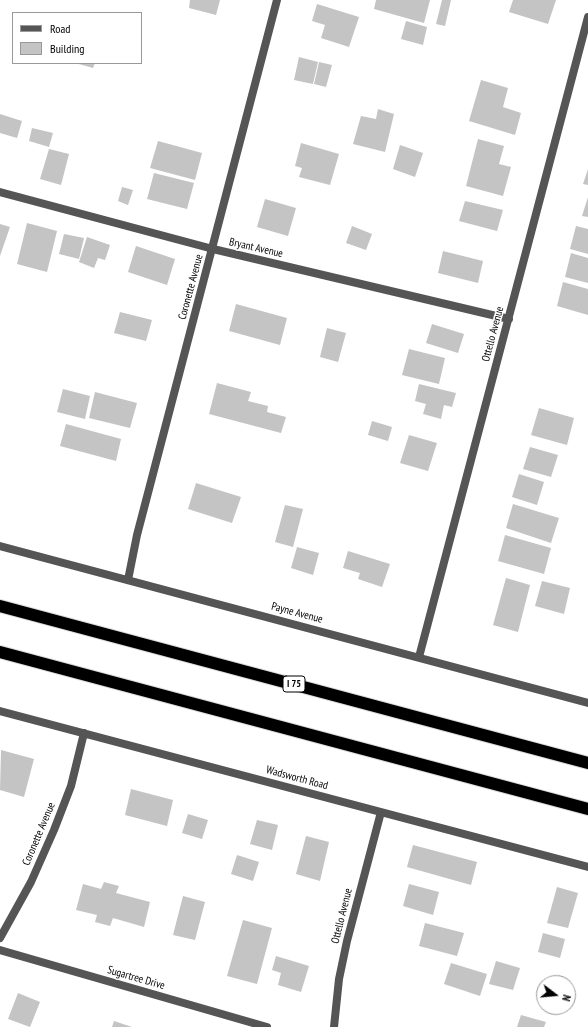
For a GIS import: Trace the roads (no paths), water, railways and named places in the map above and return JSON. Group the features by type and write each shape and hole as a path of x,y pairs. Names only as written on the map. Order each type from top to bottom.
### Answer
{"highway":[{"name":"I 75","path":"0,606 588,763"},
{"path":"0,652 588,809"}],"street":[{"name":"Coronette Avenue","path":"128,580 138,535 277,0"},
{"name":"Ottello Avenue","path":"419,657 588,17"},
{"name":"Bryant Avenue","path":"0,192 213,249 508,319"},
{"name":"Payne Avenue","path":"0,546 588,703"},
{"name":"Wadsworth Road","path":"0,711 588,867"},
{"name":"Coronette Avenue","path":"0,938 31,882 54,830 71,786 84,733"},
{"name":"Ottello Avenue","path":"334,1027 339,979 346,941 381,812"},
{"name":"Sugartree Drive","path":"0,950 267,1027"}]}
